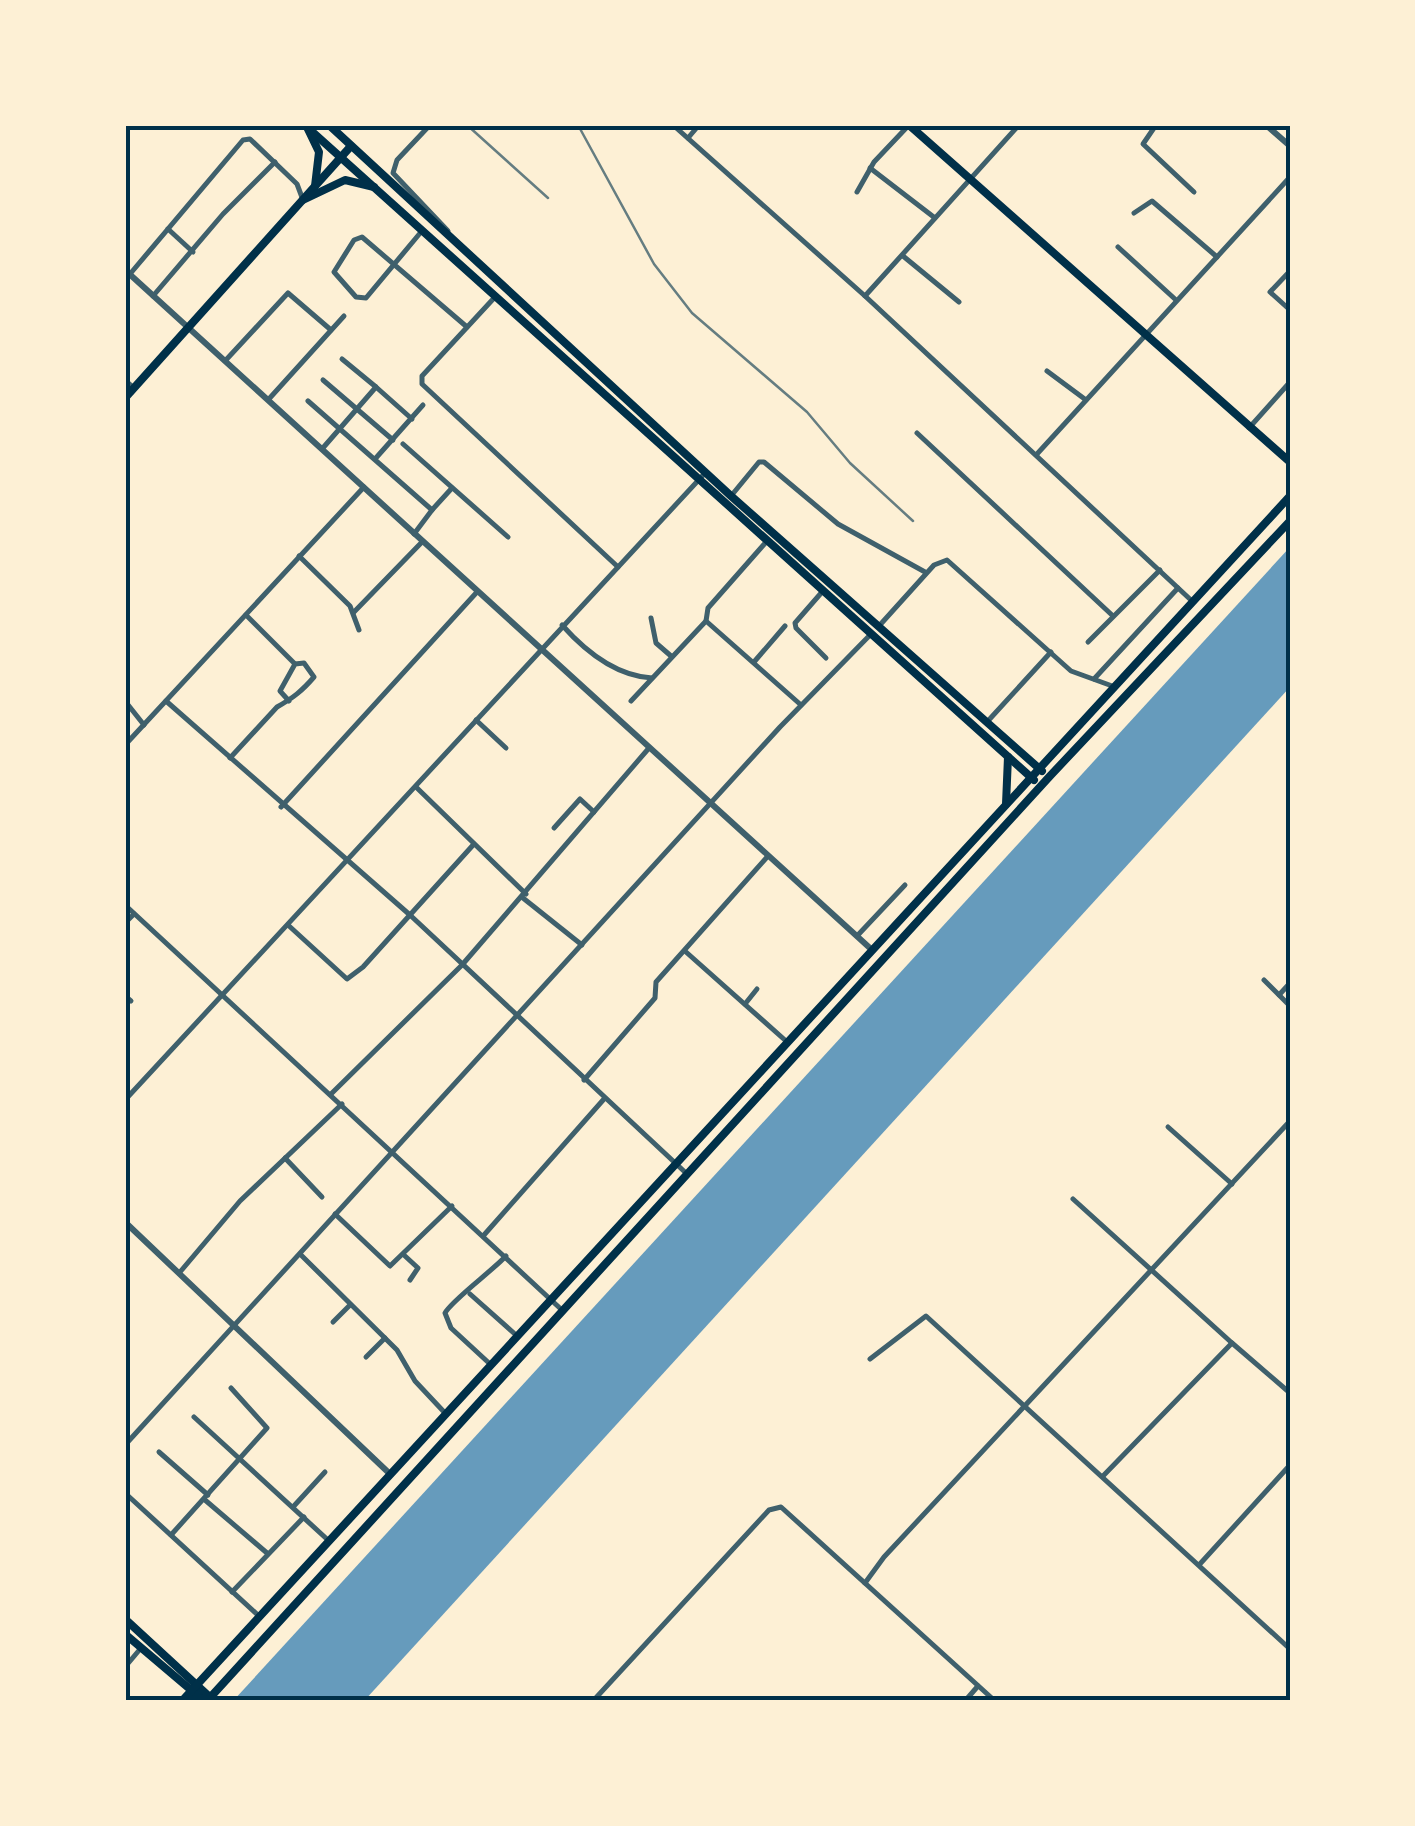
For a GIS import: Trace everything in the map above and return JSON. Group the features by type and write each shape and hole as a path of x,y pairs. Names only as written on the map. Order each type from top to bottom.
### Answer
{"main road":[{"path":"306,125 697,482 1042,786"},
{"path":"306,125 319,152 315,186"},
{"path":"329,125 731,496 1050,776"},
{"path":"909,125 1290,462"},
{"path":"125,398 351,146"},
{"path":"303,200 345,180 374,187"},
{"path":"182,1701 1290,496"},
{"path":"125,1634 209,1700 1050,776 1290,522"},
{"path":"1006,804 1008,757"},
{"path":"125,1619 194,1688"}],"street":[{"path":"430,125 394,165 394,176 458,244"},
{"path":"674,125 1037,454 1192,602"},
{"path":"688,138 699,125"},
{"path":"857,192 870,168 909,125"},
{"path":"865,296 1020,125"},
{"path":"1156,125 1144,144 1194,192"},
{"path":"1266,125 1290,146"},
{"path":"303,200 298,184 250,138 244,140 127,272 871,948"},
{"path":"154,296 223,214 275,162"},
{"path":"870,168 935,218"},
{"path":"1037,454 1290,177"},
{"path":"1134,213 1150,200 1216,257"},
{"path":"168,228 193,252"},
{"path":"421,232 395,264 361,299 334,272 358,237 395,264 468,327"},
{"path":"1118,246 1176,300"},
{"path":"903,256 958,302"},
{"path":"1290,271 1270,292 1290,310"},
{"path":"226,361 288,293 331,330"},
{"path":"495,297 422,376 422,384 618,568"},
{"path":"268,400 344,316"},
{"path":"342,358 412,418"},
{"path":"1047,371 1086,400"},
{"path":"125,380 134,388"},
{"path":"323,380 393,440"},
{"path":"1249,428 1290,382"},
{"path":"322,449 376,387"},
{"path":"308,402 432,510"},
{"path":"375,460 424,405"},
{"path":"917,432 1113,616"},
{"path":"403,444 508,537"},
{"path":"731,496 764,462 838,524 926,572"},
{"path":"125,1100 706,472"},
{"path":"125,746 364,487"},
{"path":"414,534 452,488"},
{"path":"630,701 706,621 708,608 767,541"},
{"path":"354,612 422,542"},
{"path":"299,556 354,612 358,630"},
{"path":"125,1445 938,560 947,560 1071,672 1116,687"},
{"path":"1088,642 1160,570"},
{"path":"1094,679 1178,588"},
{"path":"281,806 477,592"},
{"path":"822,592 795,622 796,628 826,658"},
{"path":"246,614 295,664"},
{"path":"651,618 656,643 671,656"},
{"path":"706,621 801,705"},
{"path":"562,626 596,657 628,675 652,678"},
{"path":"754,662 785,626"},
{"path":"986,722 1051,652"},
{"path":"230,758 277,706 288,701 315,674 304,663 295,664"},
{"path":"288,701 279,693 295,664"},
{"path":"125,700 144,725"},
{"path":"166,701 281,806 410,915 687,1174"},
{"path":"476,720 506,748"},
{"path":"331,1094 462,965 649,748"},
{"path":"416,787 524,896 582,946"},
{"path":"554,828 580,799 594,812"},
{"path":"288,924 347,979 474,844"},
{"path":"584,1080 655,998 656,982 768,856"},
{"path":"857,936 904,885"},
{"path":"125,906 563,1310"},
{"path":"125,924 134,914"},
{"path":"686,952 786,1042"},
{"path":"1264,980 1290,1006"},
{"path":"1279,996 1290,983"},
{"path":"745,1004 757,989"},
{"path":"484,1235 604,1099"},
{"path":"180,1272 240,1201 342,1104"},
{"path":"865,1583 884,1557 1154,1272 1290,1121"},
{"path":"1168,1127 1232,1184"},
{"path":"285,1158 322,1197"},
{"path":"1073,1199 1290,1392"},
{"path":"336,1214 390,1266 405,1256 452,1206"},
{"path":"125,1222 390,1474"},
{"path":"300,1254 385,1338 445,1413"},
{"path":"405,1256 418,1268 410,1280"},
{"path":"490,1364 445,1320 450,1303 469,1293 506,1256"},
{"path":"469,1293 516,1336"},
{"path":"333,1322 350,1305"},
{"path":"870,1359 926,1316 1290,1649"},
{"path":"366,1357 385,1338"},
{"path":"1102,1476 1232,1343"},
{"path":"171,1535 241,1459 267,1423 231,1388"},
{"path":"194,1417 329,1541"},
{"path":"160,1452 268,1553"},
{"path":"1199,1565 1290,1465"},
{"path":"293,1507 325,1472"},
{"path":"125,1493 260,1617"},
{"path":"593,1701 772,1508 786,1509 995,1701"},
{"path":"232,1592 304,1516"},
{"path":"125,1667 141,1648"},
{"path":"965,1701 978,1686"}],"water":[{"path":"1290,547 1290,687 364,1701 233,1701"}],"railway":[{"path":"467,125 548,198"},
{"path":"578,125 654,264 692,313 807,412 850,463 913,521"}]}
